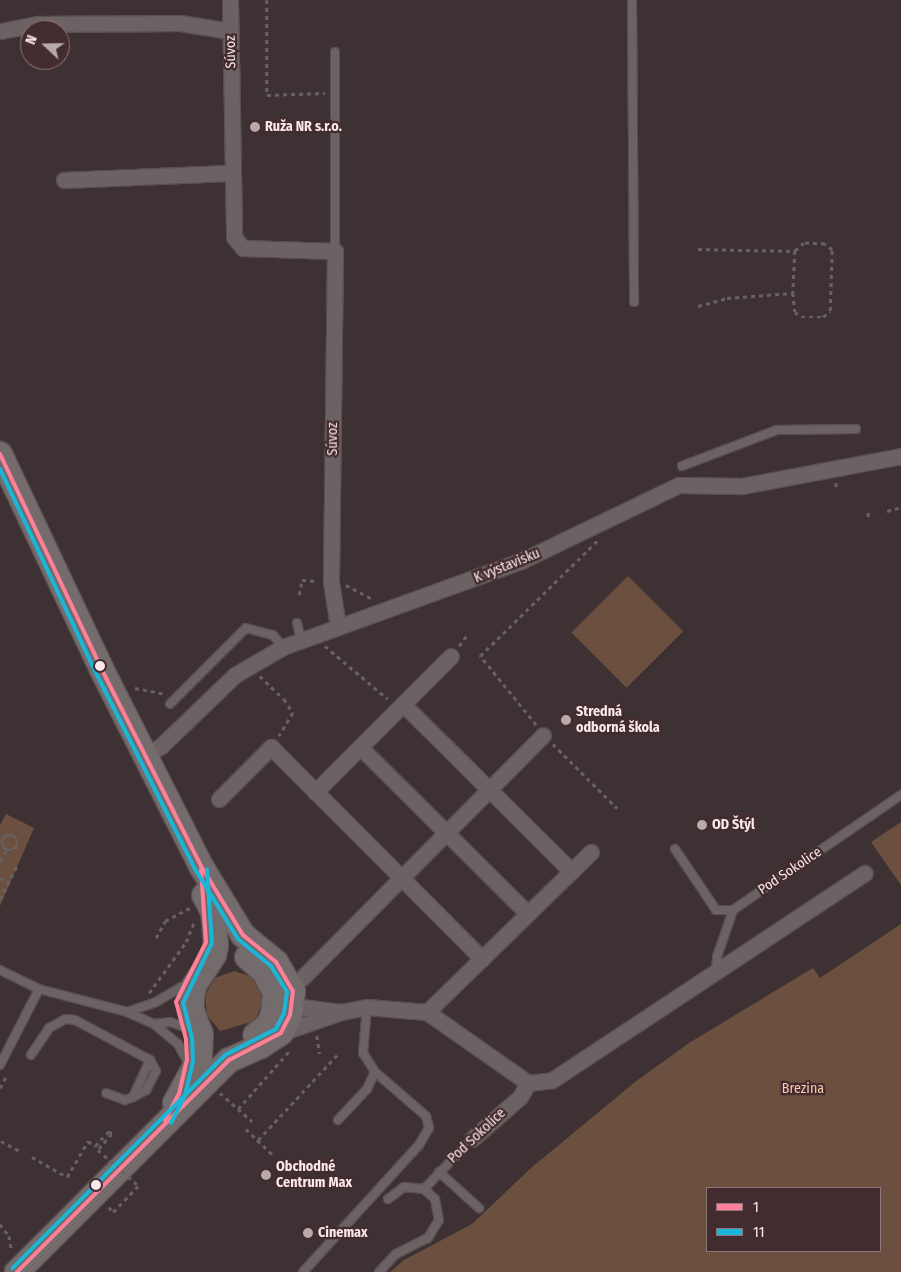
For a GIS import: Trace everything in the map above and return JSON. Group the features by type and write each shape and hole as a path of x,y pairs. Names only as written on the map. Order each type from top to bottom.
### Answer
{"main road":[{"path":"0,454 145,756 201,866 212,896 232,937 271,982 295,995"},
{"path":"184,1097 187,1060 186,1039 191,1029 192,997 200,974 214,955 216,930 212,896"},
{"path":"184,1097 200,1057 191,1029 176,1002 181,986 202,955 206,942 212,896"},
{"path":"184,1097 229,1060 250,1049 289,1038 295,995 276,962 243,935 212,896"},
{"path":"181,986 207,967 231,959 255,964"},
{"path":"14,1262 164,1121 225,1046 259,1033 268,1025 274,1014 295,995"},
{"path":"191,1029 225,1046 250,1049"}],"street":[{"name":"Súvoz","path":"230,0 234,237 243,248 335,251 332,582 338,626"},
{"path":"1,31 38,24 180,23 230,31"},
{"path":"64,180 233,173"},
{"name":"K výstavisku","path":"145,756 161,746 235,675 283,647 521,562 679,485 742,486 901,456"},
{"path":"315,792 451,656"},
{"path":"401,706 491,790 570,870"},
{"path":"341,1012 295,995 401,878 491,790 543,734"},
{"path":"219,799 271,747 482,959"},
{"path":"360,747 445,835 527,914"},
{"path":"427,1012 570,870 591,852"},
{"path":"289,1038 341,1012 367,1007 427,1012 528,1083 552,1080 865,873"},
{"name":"Pod Sokolice","path":"472,1139 520,1097 528,1083"}],"lane":[{"path":"632,0 634,302"},
{"name":"Súvoz","path":"335,52 335,251"},
{"path":"682,466 777,430 856,429"},
{"path":"297,622 301,639"},
{"path":"170,704 246,628 273,635 283,647"},
{"name":"Pod Sokolice","path":"733,910 901,795"},
{"path":"675,849 716,910 733,910 717,957 715,973"},
{"path":"0,970 39,990 127,1012 154,1024 178,1044 187,1060"},
{"path":"127,1012 156,1002 181,986"},
{"path":"0,1065 39,990"},
{"path":"303,1272 419,1144 429,1128 426,1116 375,1072 363,1053 367,1007"},
{"path":"31,1055 49,1028 66,1019 75,1020 150,1060 156,1071 146,1090 125,1100 106,1093"},
{"path":"154,1024 191,1029"},
{"path":"338,1120 367,1089 375,1072"},
{"name":"Pod Sokolice","path":"424,1189 472,1139"},
{"path":"439,1172 479,1208"},
{"path":"379,1272 396,1254 428,1238 437,1227 438,1205 424,1189 404,1187 388,1199"}],"path":[{"path":"267,0 267,95 334,93"},
{"path":"698,249 795,250 804,243 825,244 832,250 830,311 823,317 801,317 795,312 793,293 795,250"},
{"path":"698,306 726,298 793,293"},
{"path":"887,511 901,507"},
{"path":"868,510 868,517"},
{"path":"601,537 480,656 543,734 617,808"},
{"path":"300,595 302,580 324,582"},
{"path":"340,583 366,593 375,600"},
{"path":"320,642 401,706"},
{"path":"256,669 262,680 284,699 293,713 271,747"},
{"path":"135,688 170,695"},
{"path":"0,861 6,850 3,839 13,836 17,846 12,851 6,850"},
{"path":"0,899 17,866"},
{"path":"0,878 9,882"},
{"path":"148,995 186,942 194,921 196,903 165,921 156,938"},
{"path":"316,1036 320,1054"},
{"path":"238,1109 289,1038"},
{"path":"258,1140 337,1055"},
{"path":"0,1088 7,1074"},
{"path":"219,1092 252,1121"},
{"path":"246,1128 274,1155"},
{"path":"32,1157 67,1177 88,1141 95,1146 109,1131 112,1134 98,1150 140,1186 113,1212 109,1207"},
{"path":"1,1140 20,1151"},
{"path":"0,1224 9,1236 14,1262"}],"green space":[{"path":"628,576 683,631 627,688 571,633"},
{"path":"6,814 34,828 0,906 0,825"},
{"path":"901,822 901,885 871,842"},
{"name":"Brezina","path":"901,924 901,1272 390,1272 404,1260 472,1224 531,1168 635,1082 689,1043 813,968 820,978"},
{"path":"234,971 252,977 259,986 263,1002 256,1018 251,1022 220,1031 207,1015 205,995 215,978"}],"transit line":[{"name":"1","path":"0,454 101,668 201,866 243,935 276,962 293,991 290,1015 281,1033 229,1060 17,1272"},
{"name":"11","path":"0,469 95,671 195,869 238,939 271,966 287,992 284,1013 276,1029 225,1055 13,1268"},
{"name":"1","path":"165,1120 179,1094 187,1060 186,1039 176,1002 206,942 201,869"},
{"name":"11","path":"171,1123 185,1096 193,1061 192,1038 183,1003 212,943 207,869"}],"place":[{"name":"Ruža NR s.r.o.","path":"255,127"},
{"name":"Stredná odborná škola","path":"566,720"},
{"name":"OD Štýl","path":"702,825"},
{"name":"Obchodné Centrum Max","path":"266,1175"},
{"name":"Cinemax","path":"308,1233"}]}
